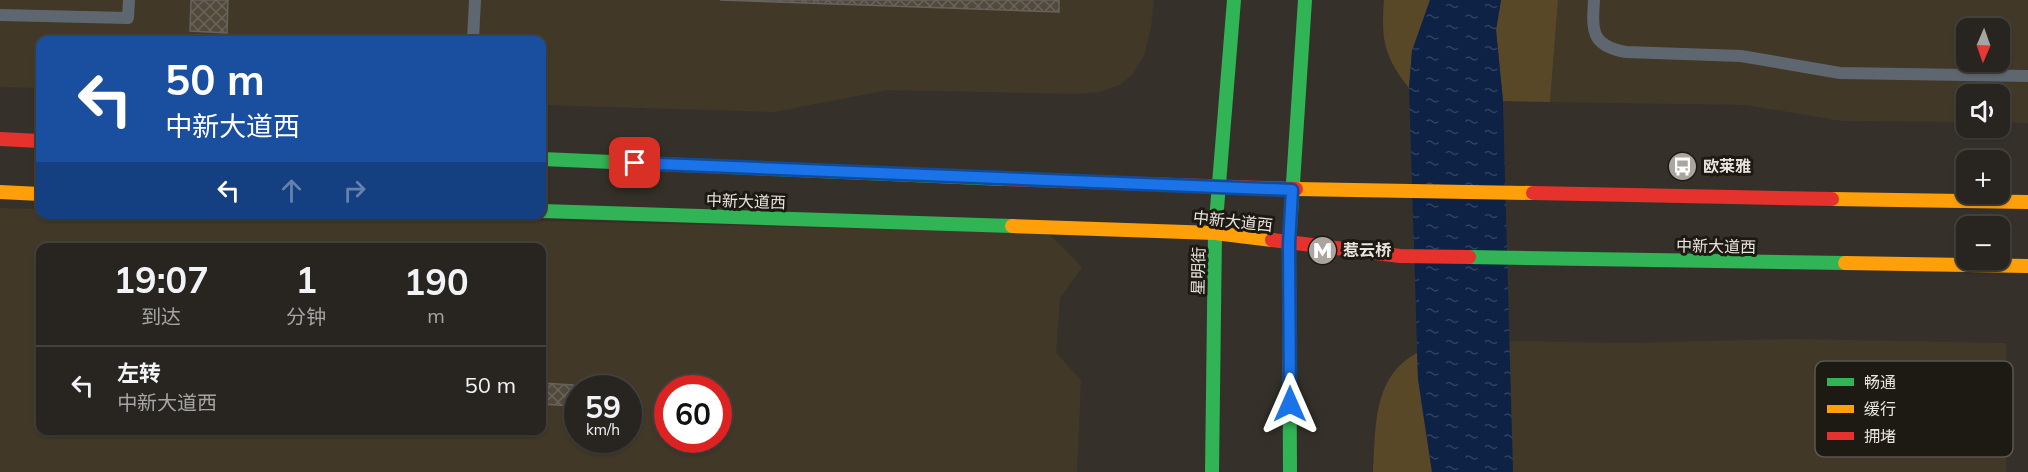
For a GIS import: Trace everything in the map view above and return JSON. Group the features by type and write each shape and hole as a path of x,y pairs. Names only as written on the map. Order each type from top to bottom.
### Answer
{"main road":[{"name":"星明街","path":"1212,472 1215,233 1234,0"},
{"path":"1290,472 1289,244 1305,0"},
{"path":"0,139 36,141"},
{"name":"中新大道西","path":"546,159 1220,188 2028,202"},
{"path":"0,192 36,194"},
{"name":"中新大道西","path":"546,211 1215,233 1400,256 2028,266"}],"lane":[{"path":"0,15 128,18 129,0"},
{"path":"473,36 475,0"},
{"path":"1594,0 1592,24 1597,39 1613,50 1741,56 1840,73 2028,76"}],"shaded area":[{"path":"0,0 1154,0 1151,28 1144,56 1133,74 1120,85 1099,92 1075,94 888,90 774,112 546,105 546,36 36,36 36,88 0,87"},
{"path":"1384,0 1430,0 1412,51 1409,88 1394,66 1386,47 1383,26"},
{"path":"1501,0 1558,0 1550,102 1503,101 1496,30"},
{"path":"1558,0 2028,0 2028,123 2010,122 2010,84 1956,84 1956,122 1842,121 1746,105 1550,102"},
{"path":"0,208 36,209 36,219 454,219 1048,233 1082,267 1060,298 1056,353 1081,380 1077,472 0,472"},
{"path":"1793,339 2006,343 2006,361 1815,361 1815,457 2006,457 2006,472 1513,472 1508,341 1625,343"},
{"path":"1417,353 1418,379 1432,472 1373,472 1376,421 1384,390 1402,363"}],"water":[{"path":"1430,0 1501,0 1496,30 1503,101 1513,472 1432,472 1418,379 1409,88 1412,51"}],"building":[{"path":"191,0 228,0 227,33 190,31"},
{"path":"720,0 1059,0 1059,12"},
{"path":"546,383 564,384 564,405 546,404"}],"traffic: fast":[{"path":"1212,472 1215,233 1234,0"},
{"path":"1290,472 1289,244 1305,0"},
{"path":"546,159 1004,179"},
{"path":"546,211 1012,226"},
{"path":"1469,257 1845,263"}],"traffic: slow":[{"path":"1296,189 1533,193"},
{"path":"0,192 36,194"},
{"path":"1832,199 2028,202"},
{"path":"1012,226 1215,233 1272,240"},
{"path":"1845,263 2028,266"}],"traffic: jam":[{"path":"0,139 36,141"},
{"path":"1004,179 1296,189"},
{"path":"1533,193 1832,199"},
{"path":"1272,240 1400,256 1469,257"}],"place":[{"name":"欧莱雅","path":"1682,166"},
{"name":"惹云桥","path":"1322,250"}],"route":[{"path":"635,163 1292,190 1289,244 1290,404"}]}
